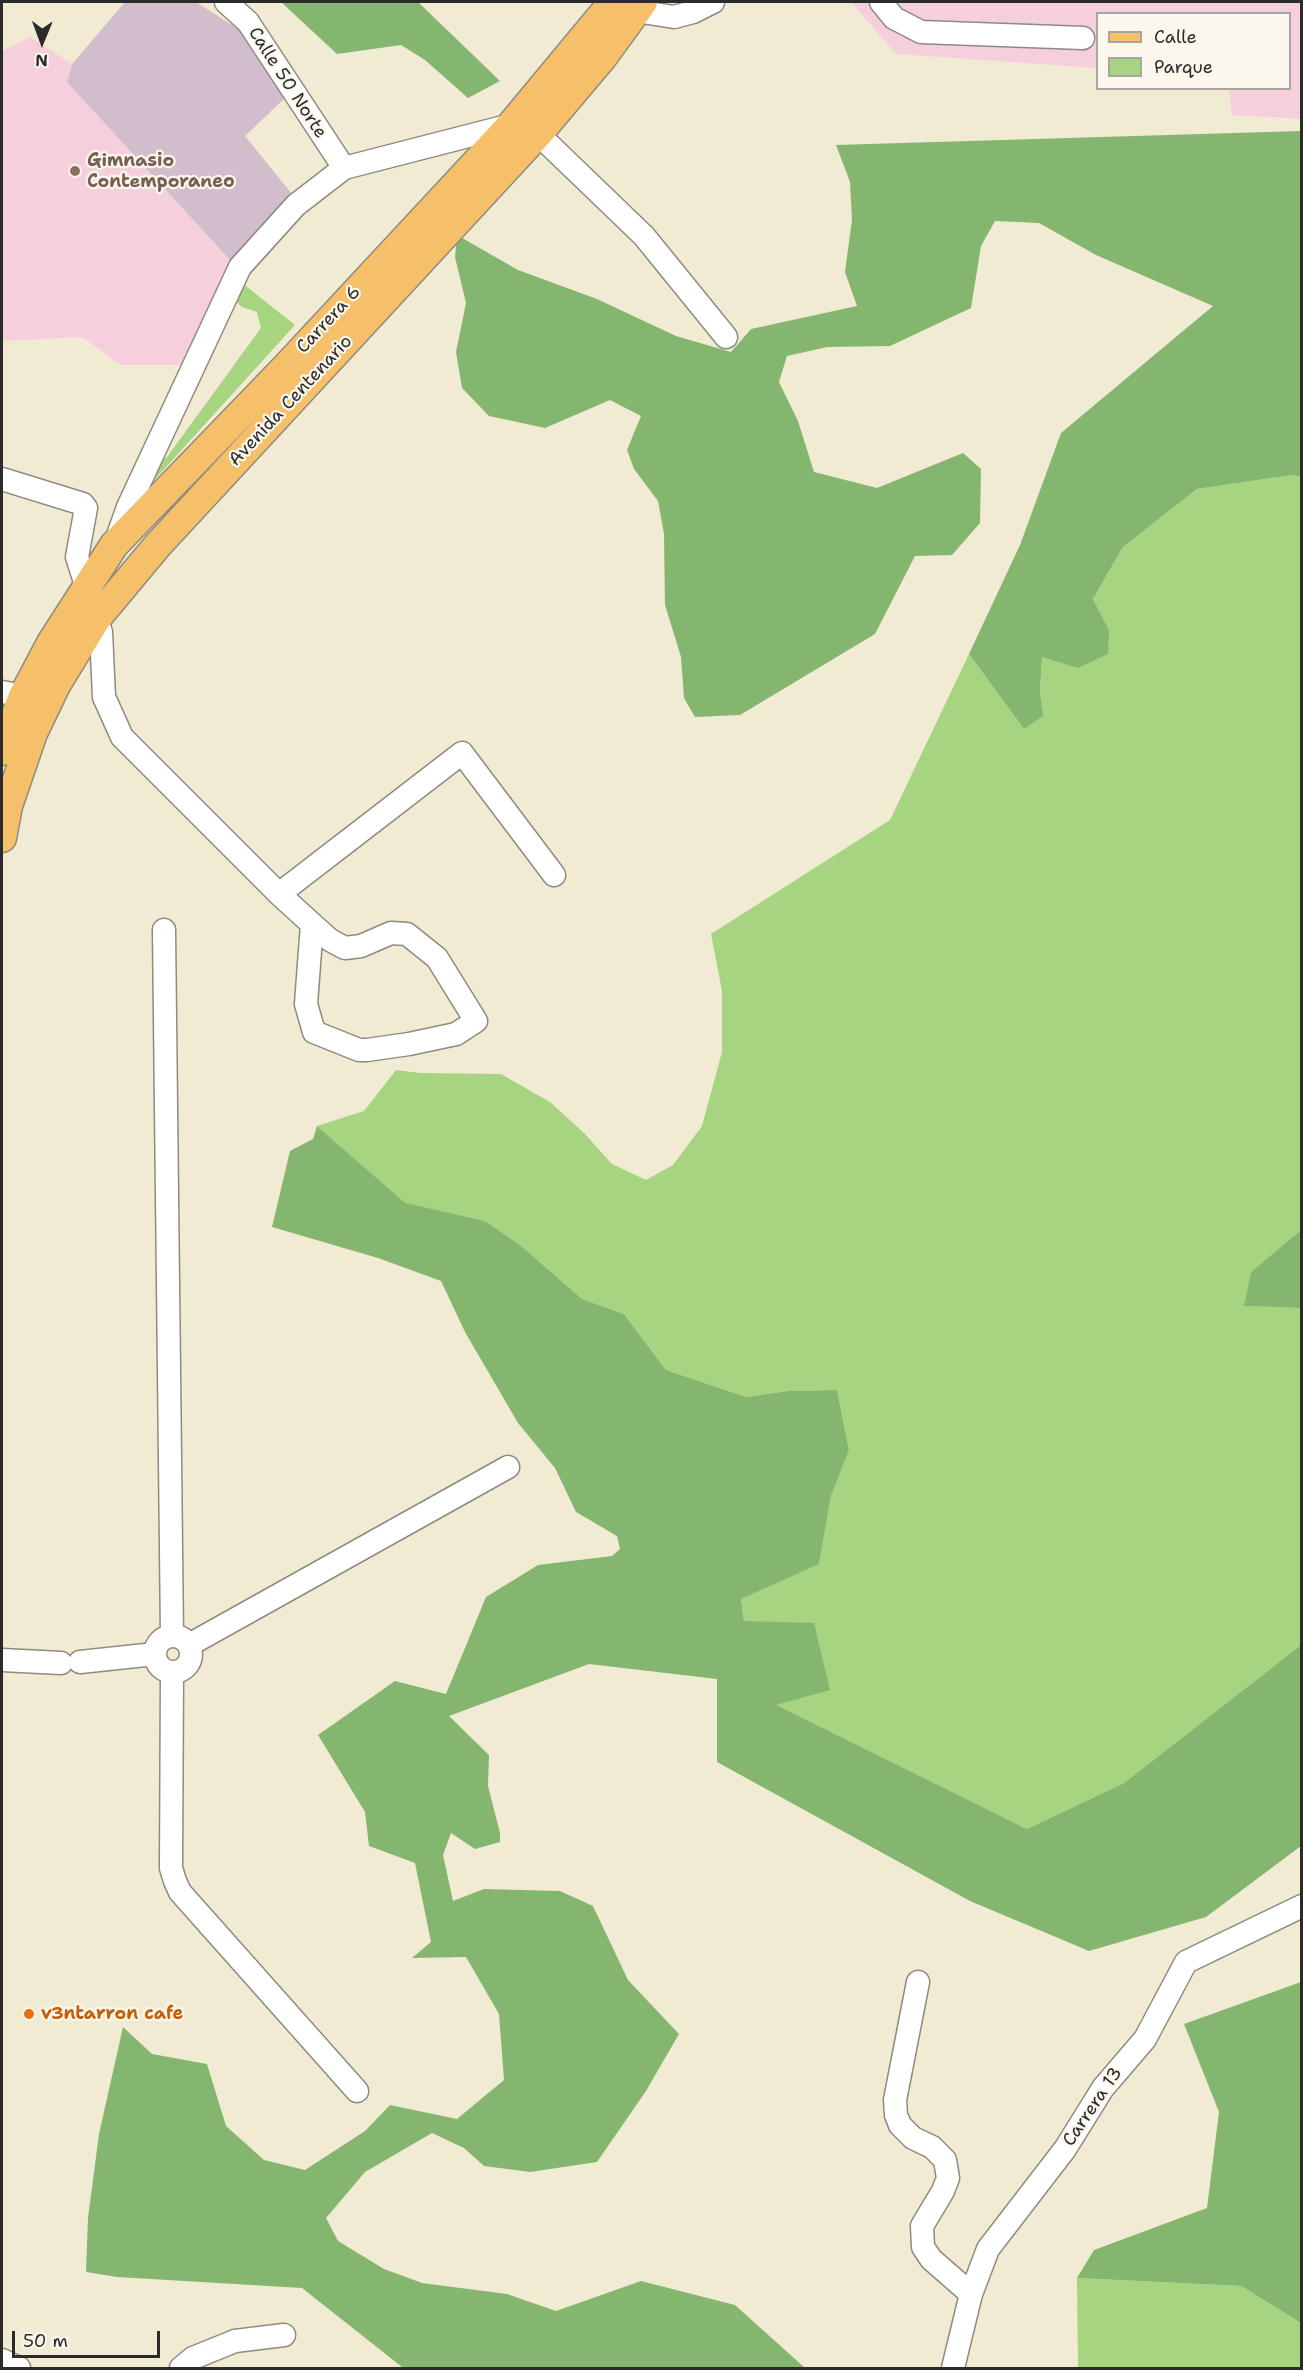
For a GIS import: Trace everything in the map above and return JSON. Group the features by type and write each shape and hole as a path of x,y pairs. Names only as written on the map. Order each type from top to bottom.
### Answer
{"main road":[{"name":"Carrera 6","path":"2,751 12,694 51,643 114,545 286,367 511,125 630,4"},
{"name":"Avenida Centenario","path":"2,837 8,806 33,732 56,685 97,618 157,546 538,134 603,57 630,4"}],"street":[{"name":"Calle 50 Norte","path":"226,2 248,22 344,168"},
{"path":"630,4 674,17 693,12 713,2"},
{"path":"881,2 894,18 921,32 1083,38"},
{"path":"114,545 128,507 240,267 296,206 344,168 511,125"},
{"path":"538,134 644,236 726,337"},
{"path":"2,479 83,504 87,513 77,552 85,588 101,632 104,697 122,737 279,894 330,940 345,948 361,946 391,933 407,934 437,958 476,1021 456,1034 409,1044 359,1050 314,1032 306,1004 312,924"},
{"path":"279,894 462,753 554,875"},
{"path":"164,930 180,1640 192,1654 189,1664 180,1671 172,1672 162,1668 155,1654 159,1643 180,1640 508,1467"},
{"path":"2,1660 70,1662 155,1654"},
{"path":"172,1672 171,1868 175,1881 180,1892 357,2091"},
{"name":"Carrera 13","path":"953,2368 971,2294 988,2249 1065,2149 1103,2088 1145,2039 1186,1962 1302,1906"},
{"path":"918,1982 896,2100 896,2115 900,2125 913,2138 932,2147 945,2160 948,2178 944,2191 922,2226 923,2247 932,2259 971,2294"},
{"path":"181,2368 193,2358 235,2340 284,2335"},
{"path":"2,2360 19,2368"}],"shaded area":[{"path":"125,2 196,2 246,34 286,97 245,136 292,194 230,260 67,82 72,64"},
{"path":"851,2 1301,2 1301,119 1232,115 1229,90 1291,90 1291,12 1096,12 1096,68 896,54"},
{"name":"Gimnasio Contemporaneo","path":"30,37 72,64 67,82 230,260 188,365 121,365 83,337 2,341 2,51"}],"green space":[{"path":"281,2 418,2 500,81 468,98 425,60 401,45 337,54"},
{"path":"1301,131 1301,477 1292,475 1197,489 1123,547 1093,599 1109,630 1108,654 1078,668 1042,657 1040,692 1043,716 1024,729 969,654 1020,545 1061,433 1213,306 1096,255 1039,223 995,221 981,246 971,308 890,346 827,347 787,356 779,382 798,421 814,472 877,488 963,453 981,469 980,523 952,555 915,556 875,634 740,715 695,717 684,698 681,657 665,605 664,534 658,501 634,469 627,450 641,416 610,400 545,428 489,416 462,388 456,352 466,303 455,257 457,235 518,270 597,299 676,336 731,352 751,329 857,306 845,272 852,220 850,182 836,145"},
{"path":"242,283 295,325 147,488 152,464 167,457 261,328 257,312 242,307 234,300"},
{"path":"1292,475 1301,477 1301,1230 1251,1272 1245,1306 1301,1308 1301,1645 1124,1783 1027,1829 775,1705 744,1621 741,1599 819,1563 831,1496 849,1450 837,1390 788,1391 746,1397 666,1370 624,1314 582,1299 520,1245 485,1221 405,1204 317,1126 364,1111 396,1070 420,1073 501,1074 550,1102 583,1132 612,1164 646,1180 673,1165 702,1126 722,1052 722,991 711,934 890,820 969,654 1024,729 1042,716 1040,692 1042,656 1078,668 1109,630 1093,599 1123,547 1197,489"},
{"path":"317,1126 405,1203 485,1221 520,1245 582,1299 624,1314 666,1370 746,1397 788,1391 837,1390 849,1450 831,1496 819,1564 741,1599 744,1621 814,1623 830,1690 776,1705 1027,1829 1124,1783 1301,1645 1301,1846 1206,1917 1089,1951 970,1901 717,1762 717,1679 589,1664 449,1716 489,1755 488,1786 500,1833 500,1842 475,1849 451,1833 443,1855 453,1901 484,1889 560,1891 593,1906 628,1980 679,2034 646,2091 597,2162 530,2172 484,2166 464,2148 432,2133 365,2172 326,2218 338,2241 384,2269 422,2283 507,2294 556,2311 641,2281 735,2305 805,2368 401,2368 302,2288 117,2277 86,2272 88,2218 99,2134 123,2027 152,2054 207,2064 226,2126 264,2160 305,2170 365,2131 390,2105 457,2119 504,2080 499,2014 466,1957 412,1958 431,1942 415,1863 369,1846 365,1812 318,1735 395,1681 446,1694 486,1597 538,1565 612,1556 620,1549 617,1536 576,1512 555,1468 518,1423 465,1332 441,1281 378,1258 272,1227 290,1151 313,1139"},
{"path":"1301,1230 1301,1308 1244,1306 1251,1272"},
{"path":"1301,1982 1301,2323 1241,2286 1077,2278 1094,2250 1207,2208 1219,2112 1184,2024"},
{"path":"1077,2278 1241,2286 1301,2323 1301,2368 1078,2368"}],"place":[{"name":"Gimnasio Contemporaneo","path":"75,171"},
{"name":"v3ntarron cafe","path":"29,2014"}]}
